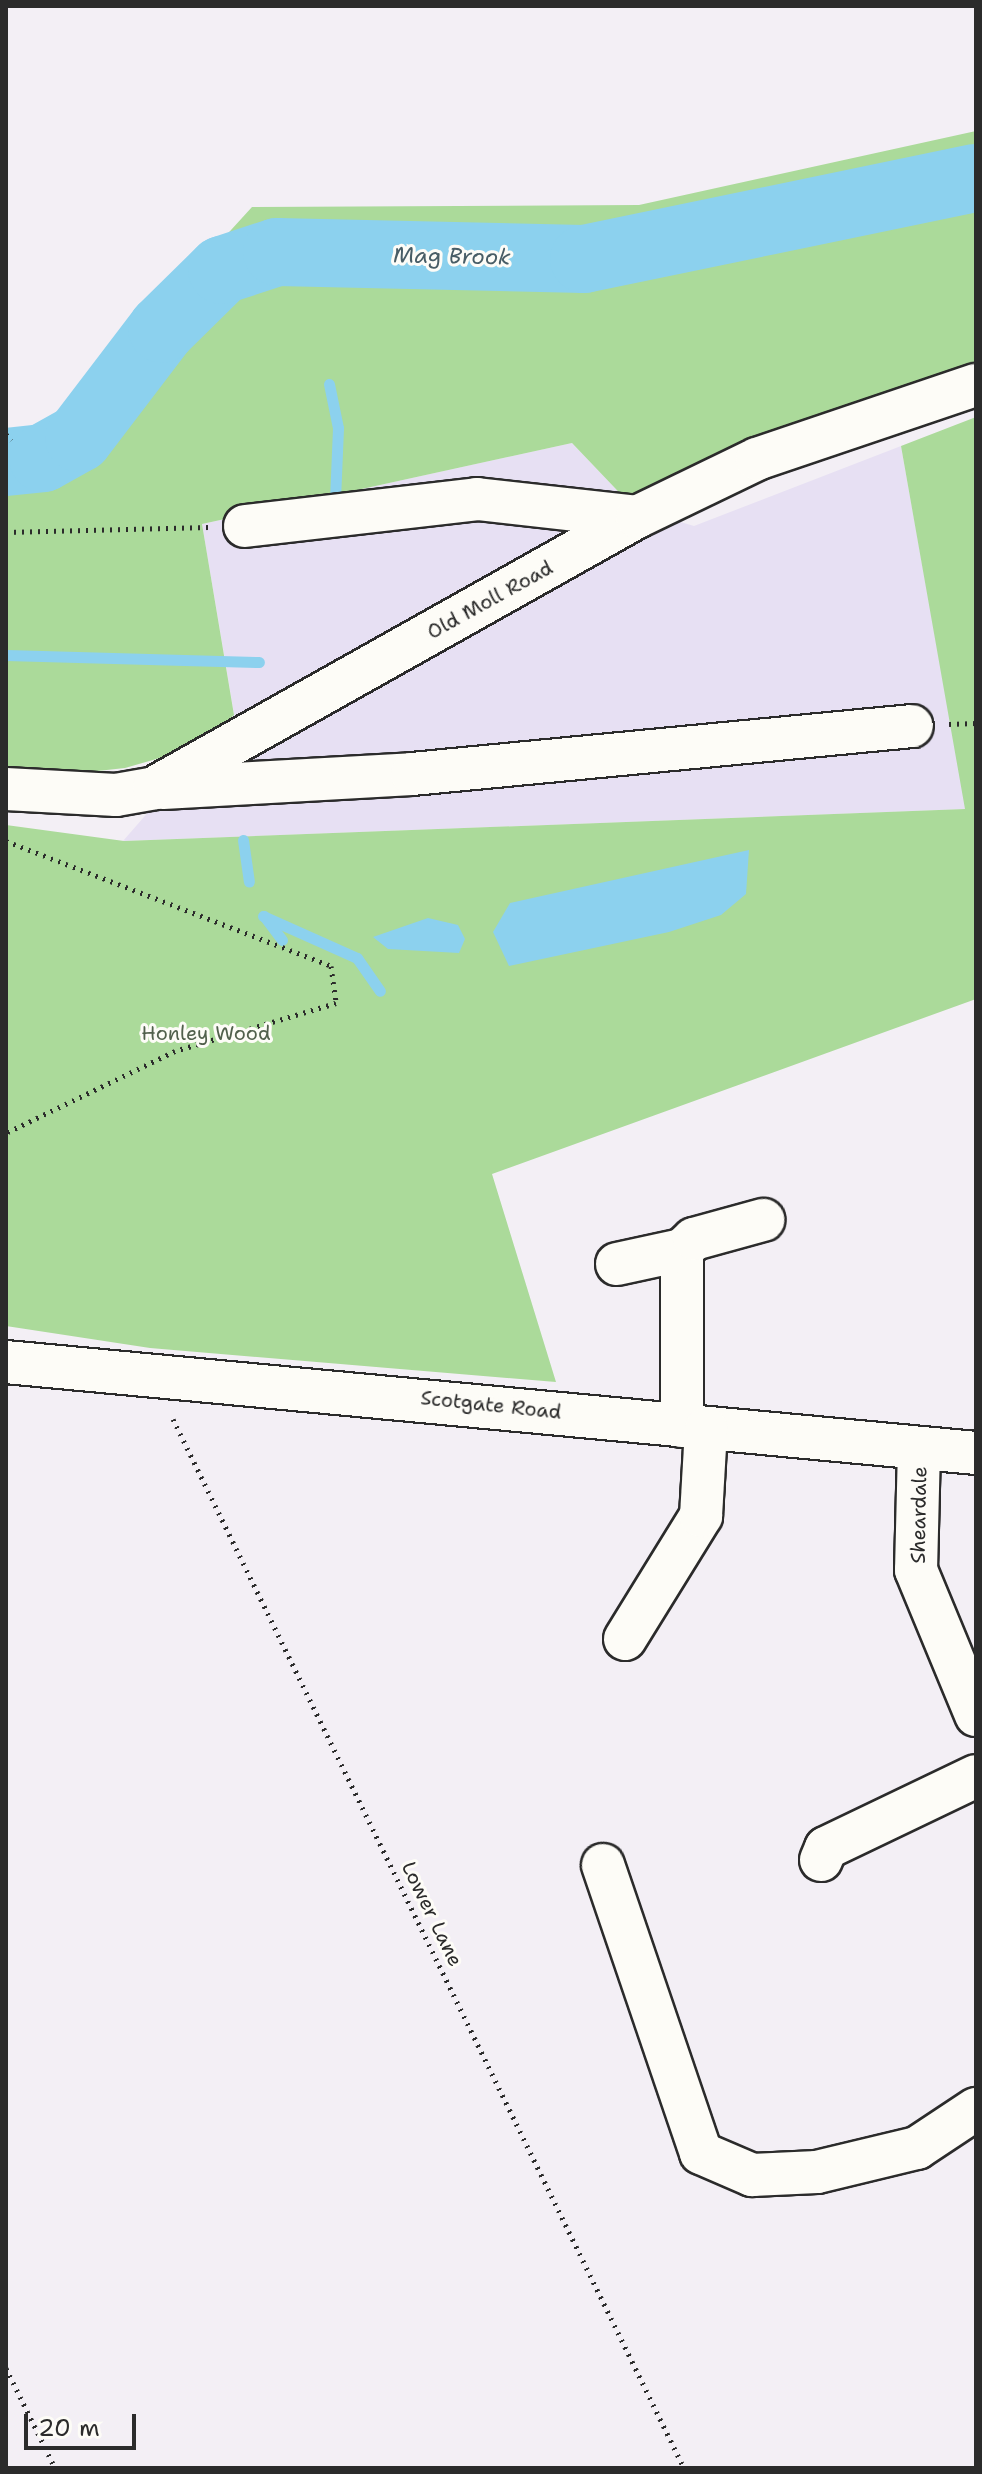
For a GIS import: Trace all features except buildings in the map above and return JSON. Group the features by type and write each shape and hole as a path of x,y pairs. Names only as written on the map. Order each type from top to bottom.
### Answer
{"street":[{"name":"Old Moll Road","path":"6,789 116,795 154,788 637,517 757,459 976,385"},
{"path":"245,526 477,499 637,517"},
{"path":"154,788 412,774 912,726"},
{"path":"617,1264 682,1250 694,1239 763,1220"},
{"path":"625,1639 701,1516 682,1250"},
{"name":"Scotgate Road","path":"6,1362 151,1373 976,1453"},
{"name":"Sheardale","path":"919,1448 916,1570 976,1715"},
{"path":"821,1860 826,1848 976,1776"},
{"path":"603,1865 701,2153 752,2175 817,2172 917,2148 976,2109"}],"path":[{"path":"6,532 245,526"},
{"path":"6,841 331,966 336,1003 175,1051 6,1133"},
{"name":"Lower Lane","path":"151,1373 684,2468"},
{"path":"6,2368 55,2468"}],"shaded area":[{"path":"572,443 634,508 694,526 901,446 966,809 123,841 234,714 202,524"}],"green space":[{"path":"976,131 976,369 634,508 572,443 202,524 234,715 198,747 125,768 6,781 6,448 33,447 252,207 639,205"},
{"name":"Honley Wood","path":"976,417 976,999 492,1174 556,1382 150,1348 6,1326 6,825 124,841 965,809 901,446"}],"water":[{"path":"749,850 746,894 721,915 669,932 509,966 493,932 510,903"},
{"path":"428,918 458,925 465,939 459,953 388,949 373,937"}],"waterway":[{"name":"Mag Brook","path":"6,462 43,458 79,438 162,329 222,270 277,252 584,259 976,178"},
{"path":"329,384 338,428 335,501"},
{"path":"6,655 259,662"},
{"path":"243,840 249,882"},
{"path":"263,916 357,958 380,991"},
{"path":"264,916 282,940"}]}
